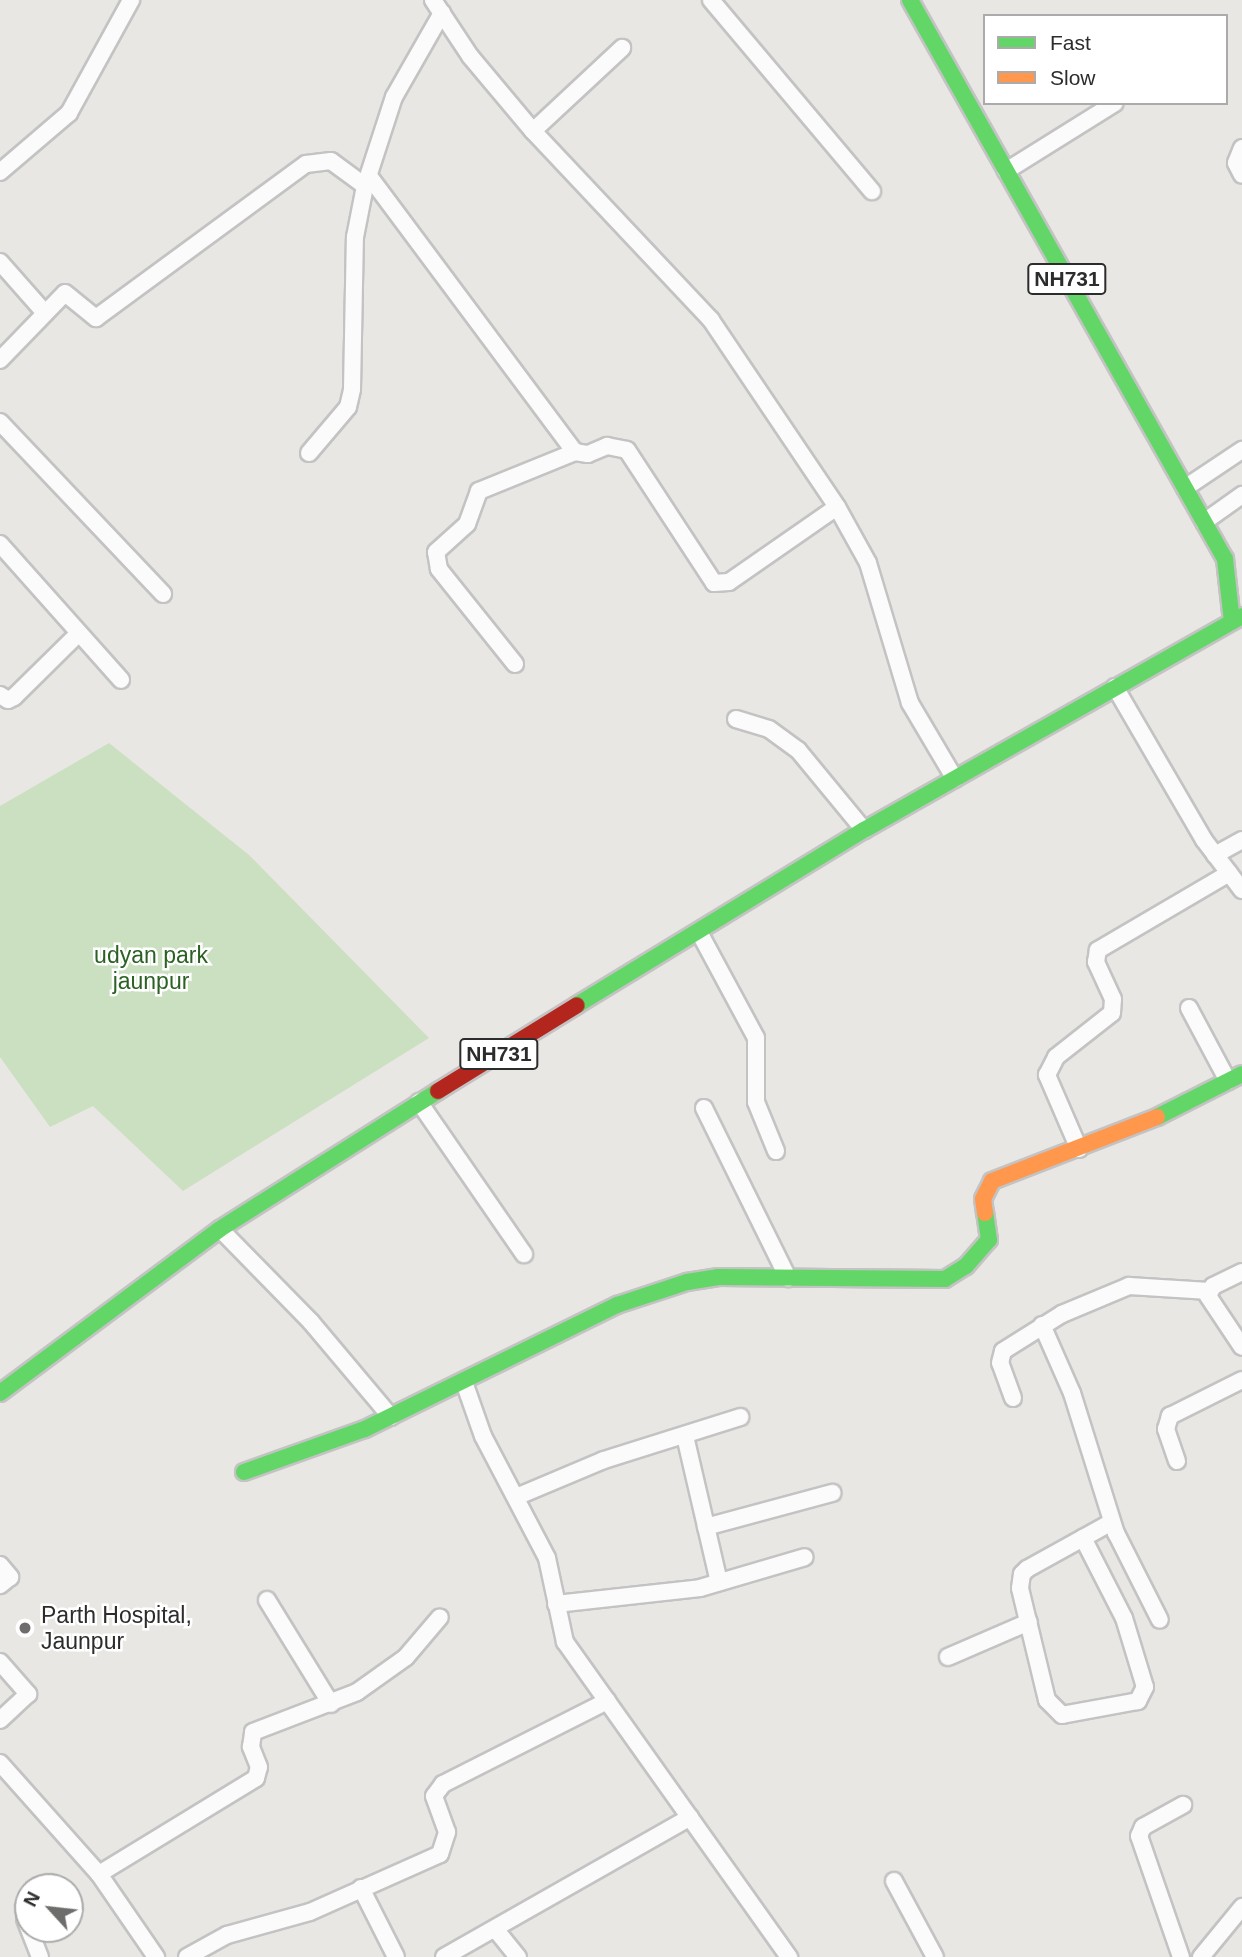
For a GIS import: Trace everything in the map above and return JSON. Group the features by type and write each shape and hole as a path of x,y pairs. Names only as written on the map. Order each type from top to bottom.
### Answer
{"main road":[{"name":"NH731","path":"0,1393 220,1229 419,1102 864,830 1237,619 1225,559 910,0"},
{"name":"NH731","path":"1225,559 1242,570"},
{"path":"244,1472 320,1447 391,1416 617,1305 650,1293 719,1277 909,1282 934,1281 956,1274 985,1247 990,1233 983,1199 987,1185 1079,1149 1235,1078"}],"street":[{"path":"0,172 69,113 131,0"},
{"path":"711,0 872,191"},
{"path":"438,7 470,56 533,131 711,320 836,507 868,563 910,703 955,779"},
{"path":"309,453 348,407 355,237 367,181 394,97 438,7"},
{"path":"533,131 622,48"},
{"path":"1006,171 1112,105"},
{"path":"1242,148 1236,163 1242,175"},
{"path":"0,360 68,293 96,318 318,160 331,161 367,181 575,452"},
{"path":"0,262 45,313"},
{"path":"0,422 163,594"},
{"path":"515,664 439,569 436,552 467,524 479,491 575,452 588,454 607,446 627,450 709,579 720,585 836,507"},
{"path":"1185,488 1242,450"},
{"path":"1204,522 1242,495"},
{"path":"0,544 121,680"},
{"path":"0,695 8,700 14,697 79,633"},
{"path":"1115,687 1215,855 1242,890"},
{"path":"736,719 769,729 798,750 864,830"},
{"path":"1215,855 1242,840"},
{"path":"1079,1149 1047,1075 1056,1057 1112,1013 1113,999 1096,962 1098,950 1228,873"},
{"path":"699,932 756,1038 756,1102 776,1151"},
{"path":"1189,1008 1235,1078"},
{"path":"419,1102 524,1254"},
{"path":"704,1108 788,1278"},
{"path":"220,1229 311,1322 391,1416"},
{"path":"1013,1398 1000,1356 1012,1343 1042,1325 1129,1286 1209,1291 1242,1272"},
{"path":"1209,1291 1209,1303 1242,1347"},
{"path":"1042,1325 1073,1393 1112,1522 1160,1620"},
{"path":"1177,1461 1166,1429 1170,1416 1242,1380"},
{"path":"464,1382 483,1436 547,1558 565,1642 789,1957"},
{"path":"516,1497 604,1460 740,1417"},
{"path":"685,1436 719,1582"},
{"path":"706,1527 832,1493"},
{"path":"1083,1538 1124,1618 1144,1676 1143,1695 1138,1701 1072,1715 1056,1712 1048,1700 1020,1588 1022,1574 1083,1538 1112,1522"},
{"path":"555,1604 719,1582 805,1557"},
{"path":"0,1565 10,1577 0,1585"},
{"path":"267,1600 331,1704"},
{"path":"99,1874 256,1778 260,1767 251,1747 253,1732 331,1704 384,1674 422,1641 440,1617"},
{"path":"948,1657 1028,1622"},
{"path":"0,1662 28,1694 0,1720"},
{"path":"187,1957 227,1935 310,1912 440,1854 447,1832 434,1796 443,1784 607,1701"},
{"path":"0,1763 99,1874 156,1957"},
{"path":"1181,1957 1139,1836 1143,1827 1183,1805"},
{"path":"444,1957 496,1930 690,1817"},
{"path":"894,1881 915,1928 935,1957"},
{"path":"361,1888 396,1957"},
{"path":"1201,1957 1242,1907"},
{"path":"496,1930 518,1957"}],"green space":[{"name":"udyan park jaunpur","path":"109,743 249,855 429,1038 183,1191 93,1106 50,1127 0,1057 0,806"}],"traffic: fast":[{"path":"910,0 1225,559 1232,621"},
{"path":"577,1005 864,830 1242,616"},
{"path":"1157,1117 1242,1074"},
{"path":"0,1393 220,1229 438,1091"},
{"path":"244,1472 365,1429 617,1305 687,1282 719,1277 945,1279 966,1266 989,1240 985,1213"}],"traffic: slow":[{"path":"985,1213 983,1199 992,1181 1157,1117"}],"traffic: jam":[{"path":"438,1091 577,1005"}],"place":[{"name":"Parth Hospital, Jaunpur","path":"25,1628"}]}
